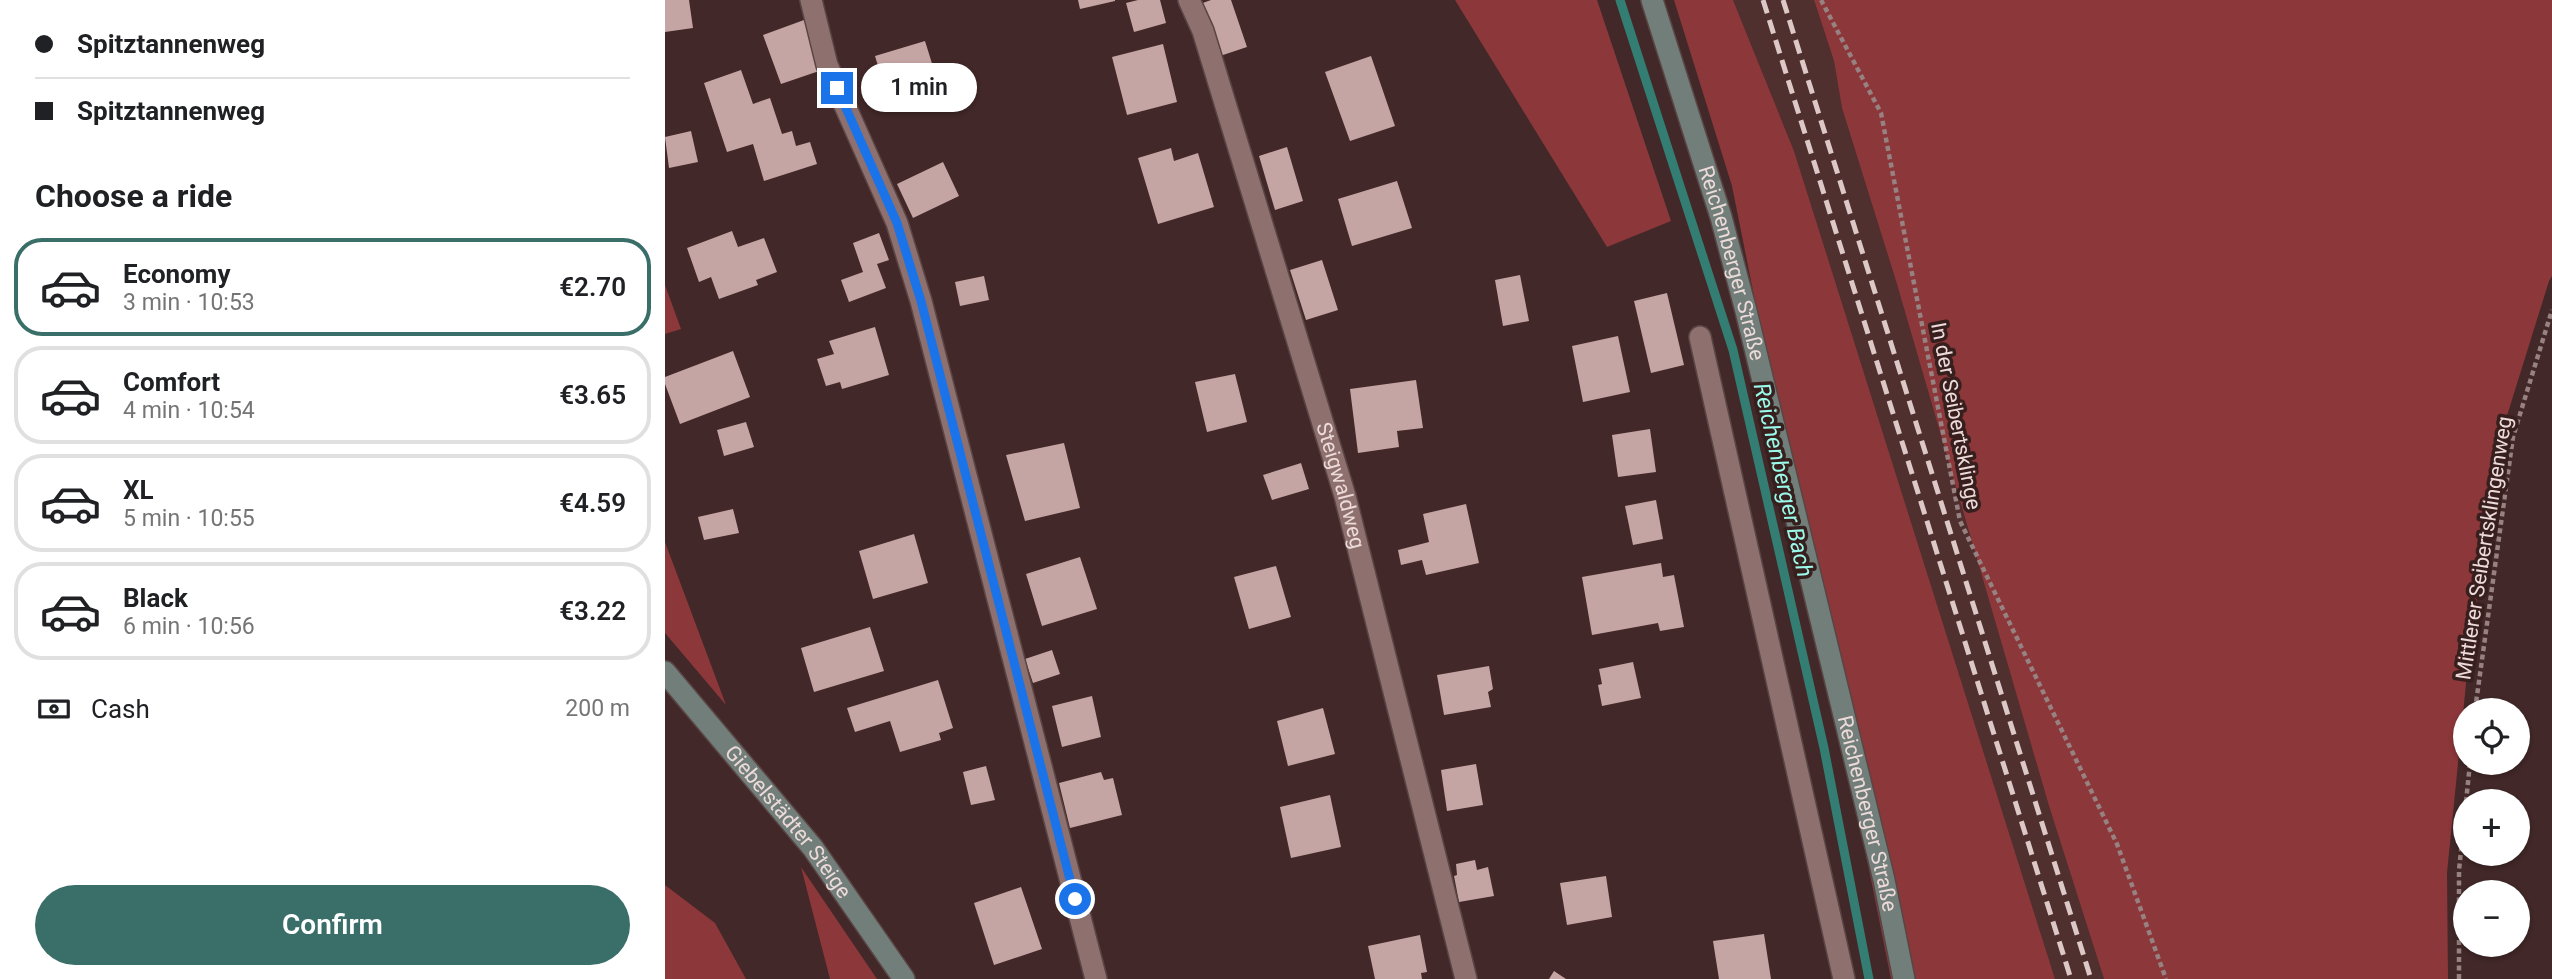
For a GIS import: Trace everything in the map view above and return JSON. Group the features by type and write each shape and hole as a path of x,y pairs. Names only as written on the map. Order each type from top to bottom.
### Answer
{"main road":[{"name":"Reichenberger Straße","path":"1652,0 1721,217 1746,311 1885,880 1904,979"},
{"name":"Giebelstädter Steige","path":"665,672 813,848 904,979"}],"street":[{"path":"811,0 827,65 897,223 921,301 1096,979"},
{"name":"Steigwaldweg","path":"1189,0 1203,31 1345,496 1466,979"},
{"path":"1700,337 1845,979"}],"path":[{"name":"In der Seibertsklinge","path":"1821,0 1881,113 1960,521 2117,844 2166,979"},
{"name":"Mittlerer Seibertsklingenweg","path":"2477,698 2513,437 2552,310"},
{"path":"2459,866 2459,979"}],"shaded area":[{"path":"1455,0 1597,0 1671,221 1607,247"},
{"path":"1674,0 1733,0 1794,151 2055,979 1891,979 1732,186"},
{"path":"1733,0 1814,0 1834,61 1842,108 1896,281 2049,806 2104,979 2055,979 1794,151"},
{"path":"1814,0 2552,0 2552,276 2501,435 2465,698 2453,698 2453,775 2457,775 2455,789 2453,789 2447,873 2448,979 2104,979 2049,806 1896,281 1842,108 1834,61"},
{"path":"665,285 681,329 665,334"},
{"path":"665,542 726,705 665,633"},
{"path":"801,867 877,979 830,979"},
{"path":"665,885 715,923 746,979 665,979"}],"building":[{"path":"665,0 689,0 693,28 665,32"},
{"path":"1078,0 1115,0 1115,1 1080,9"},
{"path":"1160,0 1166,23 1134,32 1126,3"},
{"path":"1211,0 1231,0 1247,47 1217,57 1200,4"},
{"path":"804,20 822,70 781,84 763,35"},
{"path":"925,41 939,86 889,102 875,56"},
{"path":"1163,44 1177,102 1127,115 1112,57"},
{"path":"1371,56 1395,126 1350,141 1325,72"},
{"path":"741,70 753,104 770,98 782,134 792,131 796,146 810,142 817,164 764,181 753,144 727,152 704,83"},
{"path":"691,131 698,162 669,168 665,137"},
{"path":"1287,147 1303,201 1275,210 1259,156"},
{"path":"1171,148 1174,161 1198,153 1214,207 1158,224 1138,158"},
{"path":"943,162 959,196 913,218 897,184"},
{"path":"1397,181 1412,228 1352,246 1338,199"},
{"path":"732,231 738,247 764,238 777,272 756,280 758,285 719,299 711,277 699,282 687,248"},
{"path":"879,233 889,260 877,264 886,288 849,302 841,280 863,272 853,243"},
{"path":"1322,260 1338,310 1306,320 1290,270"},
{"path":"1520,275 1529,321 1503,326 1495,280"},
{"path":"984,276 989,300 960,306 955,282"},
{"path":"1667,293 1684,365 1651,373 1634,301"},
{"path":"875,327 889,375 842,389 840,382 826,386 817,359 834,354 829,341"},
{"path":"1618,336 1630,392 1583,402 1572,346"},
{"path":"733,351 750,397 680,424 665,384 665,377"},
{"path":"1235,374 1247,422 1207,432 1195,382"},
{"path":"1416,380 1423,428 1397,431 1399,447 1358,453 1350,389"},
{"path":"746,422 754,447 724,456 717,430"},
{"path":"1650,429 1656,472 1618,477 1612,435"},
{"path":"1064,443 1080,508 1025,521 1006,455"},
{"path":"1301,463 1309,489 1272,500 1263,475"},
{"path":"1656,500 1663,539 1633,545 1625,506"},
{"path":"1466,504 1479,563 1426,575 1422,560 1401,565 1398,550 1429,542 1423,514"},
{"path":"733,509 739,533 704,540 698,517"},
{"path":"914,534 928,583 873,599 859,551"},
{"path":"1080,557 1097,609 1042,626 1026,574"},
{"path":"1661,563 1663,577 1674,575 1684,627 1660,631 1658,623 1592,635 1582,577"},
{"path":"1276,566 1291,617 1249,629 1234,577"},
{"path":"870,627 884,671 814,692 801,648"},
{"path":"1052,650 1060,674 1033,683 1025,659"},
{"path":"1633,662 1641,698 1602,706 1598,685 1602,684 1599,669"},
{"path":"1489,666 1493,689 1488,692 1491,707 1444,715 1437,675"},
{"path":"938,680 953,728 939,733 941,740 900,752 890,721 855,732 847,708"},
{"path":"1092,696 1101,737 1062,747 1052,706"},
{"path":"1323,708 1335,754 1288,766 1277,721"},
{"path":"1476,764 1483,805 1447,811 1441,770"},
{"path":"986,766 995,800 971,805 963,772"},
{"path":"1101,772 1104,780 1113,778 1122,815 1070,828 1059,783"},
{"path":"1330,795 1341,847 1291,858 1280,807"},
{"path":"1475,860 1477,870 1488,867 1494,896 1459,902 1454,876 1457,875 1456,864"},
{"path":"1606,876 1612,917 1567,925 1560,883"},
{"path":"1021,887 1042,949 994,965 974,903"},
{"path":"1764,934 1771,979 1719,979 1713,941"},
{"path":"1420,935 1427,972 1421,973 1422,979 1375,979 1368,946"},
{"path":"1554,971 1566,979 1549,979"}],"waterway":[{"name":"Reichenberger Bach","path":"1620,0 1733,350 1824,748 1869,979"}],"railway":[{"path":"1763,0 2071,979"},
{"path":"1783,0 2091,979"}],"route":[{"path":"837,88 897,223 921,301 1075,899"}]}
